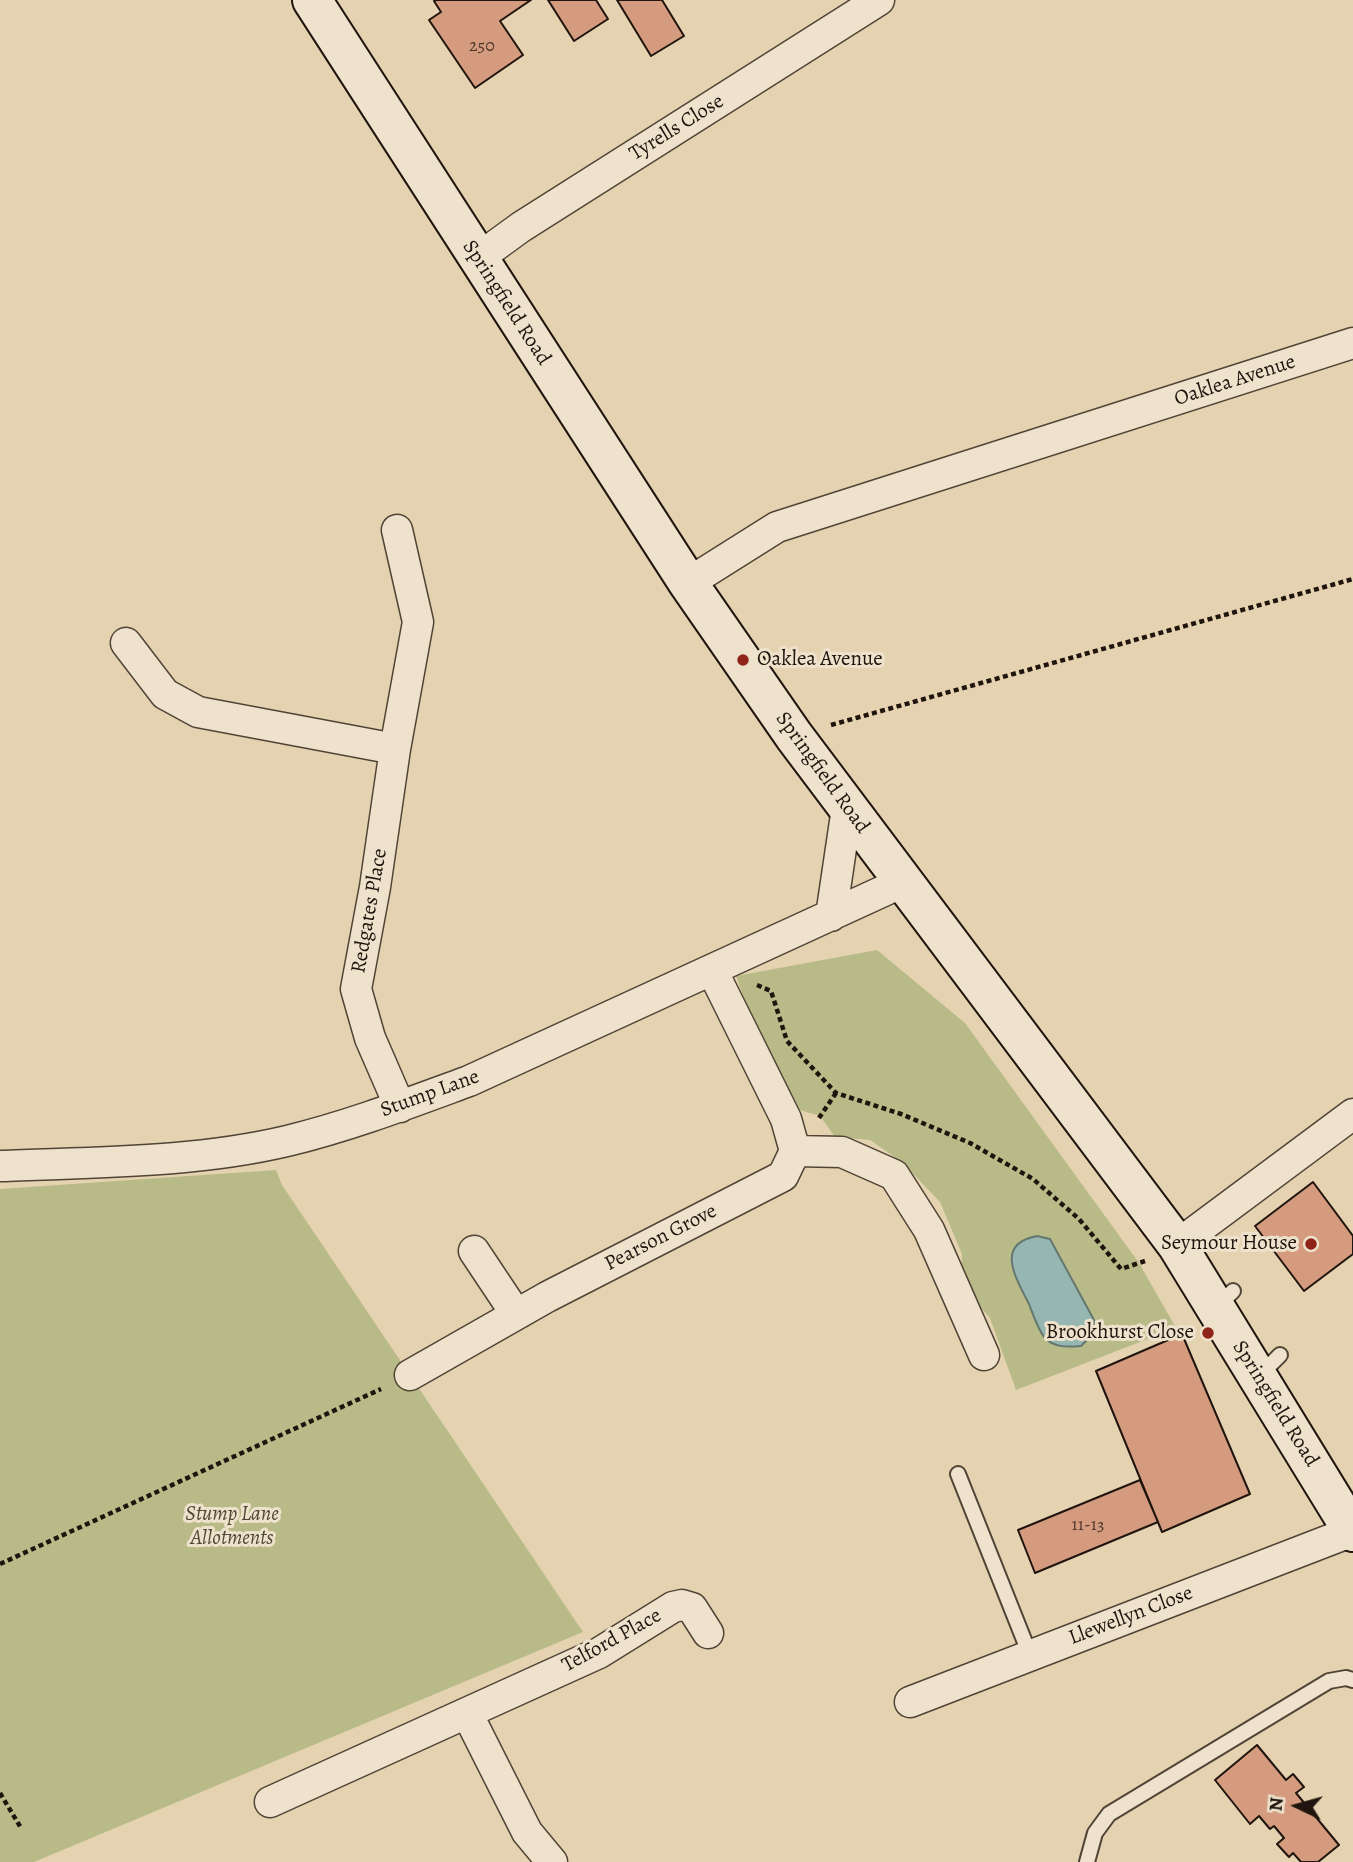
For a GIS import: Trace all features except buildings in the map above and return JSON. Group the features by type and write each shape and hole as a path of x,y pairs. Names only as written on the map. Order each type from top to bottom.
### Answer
{"main road":[{"name":"Springfield Road","path":"312,0 688,583 794,736 1177,1245 1224,1300 1269,1366 1353,1531"}],"street":[{"name":"Tyrells Close","path":"477,259 521,227 879,0"},
{"name":"Oaklea Avenue","path":"688,583 777,527 1353,343"},
{"name":"Redgates Place","path":"397,530 418,622 356,989 370,1038 400,1107"},
{"path":"126,643 165,694 198,712 395,749"},
{"path":"831,916 847,808"},
{"name":"Stump Lane","path":"0,1166 164,1158 228,1151 286,1141 400,1107 469,1081 903,882"},
{"path":"712,970 786,1119 795,1151 842,1152 894,1175 929,1230 984,1355"},
{"path":"1177,1245 1353,1114"},
{"name":"Pearson Grove","path":"410,1375 516,1314 783,1175 795,1151"},
{"path":"474,1251 516,1314"},
{"name":"Llewellyn Close","path":"910,1702 1353,1531"},
{"name":"Telford Place","path":"271,1802 598,1653 673,1607 682,1605 692,1608 708,1633"},
{"path":"467,1713 527,1832 552,1862"}],"lane":[{"path":"958,1474 1030,1655"},
{"path":"1087,1862 1095,1833 1109,1814 1318,1688 1338,1679 1353,1680"}],"path":[{"path":"794,736 1353,579"},
{"path":"712,970 736,976 771,991 787,1041 836,1093 901,1114 970,1143 1033,1179 1079,1219 1121,1269 1177,1245"},
{"path":"0,1564 410,1375"},
{"path":"0,1793 22,1828"}],"green space":[{"path":"877,950 965,1023 1139,1263 1176,1328 1016,1390 990,1318 972,1298 961,1276 962,1254 940,1202 902,1162 870,1140 835,1137 820,1116 800,1110 753,1022 736,976"},
{"name":"Stump Lane Allotments","path":"276,1170 282,1185 583,1632 34,1862 0,1862 0,1189"}],"water":[{"path":"1037,1236 1050,1239 1094,1320 1093,1334 1081,1346 1057,1345 1045,1338 1014,1273 1012,1254 1016,1246"}],"place":[{"name":"Oaklea Avenue","path":"743,660"},
{"name":"Seymour House","path":"1311,1244"},
{"name":"Brookhurst Close","path":"1208,1333"}]}
